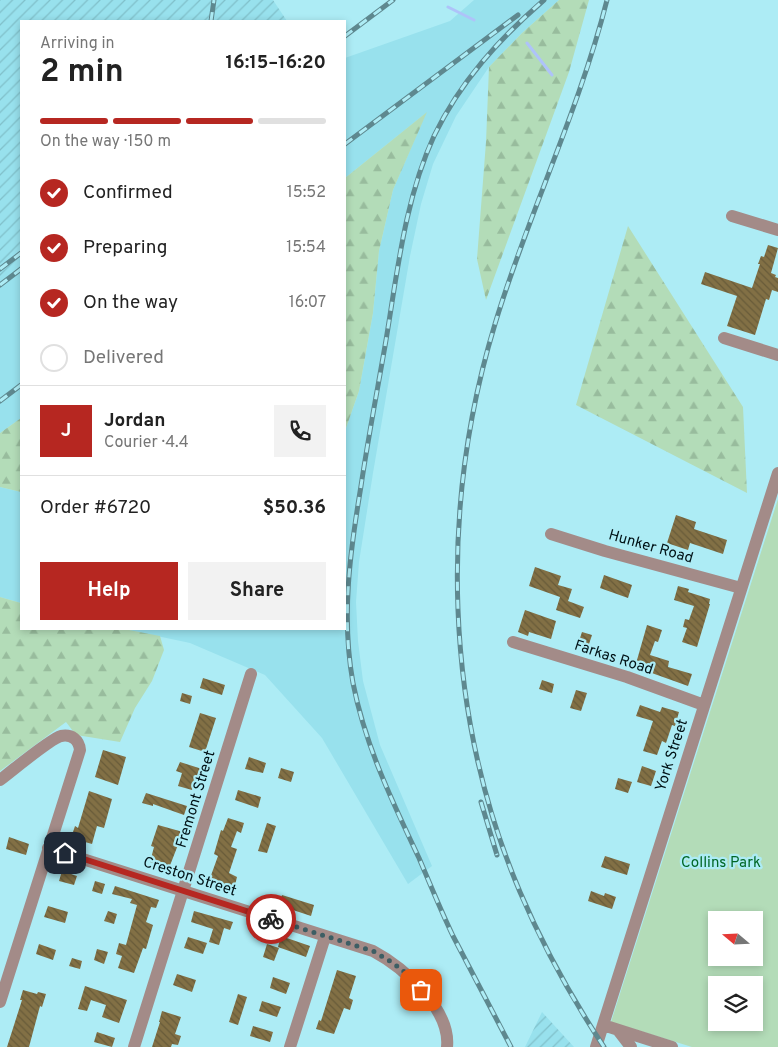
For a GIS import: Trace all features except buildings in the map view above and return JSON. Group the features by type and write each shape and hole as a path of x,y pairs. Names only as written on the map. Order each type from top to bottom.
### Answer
{"street":[{"path":"732,216 778,230"},
{"path":"724,338 778,355"},
{"name":"York Street","path":"596,1047 778,473"},
{"name":"Hunker Road","path":"551,534 605,551 742,588"},
{"name":"Farkas Road","path":"512,642 627,677 704,705"},
{"name":"Fremont Street","path":"134,1047 252,674"},
{"path":"0,780 55,739 67,736 76,739 80,743 80,750 4,976 0,1002"},
{"name":"Creston Street","path":"48,848 373,951 393,963 412,978 443,1020 447,1033 447,1047"},
{"path":"290,1047 325,937"},
{"path":"603,1025 672,1047"},
{"path":"618,1030 631,1047"}],"shaded area":[{"path":"0,0 273,0 286,20 20,20 20,269 0,283"},
{"path":"474,0 559,0 522,33 489,67 456,116 433,164 421,204 410,256 359,562 356,602 363,681 380,745 432,866 408,884 322,738 265,675 190,643 129,630 346,630 346,428 359,391 373,313 379,251 393,190 426,113 346,177 346,58 450,21"},
{"path":"20,239 20,419 0,433 0,253"},
{"path":"0,487 20,492 20,603 0,597"},
{"path":"542,1012 574,1047 525,1047"}],"green space":[{"path":"559,0 589,0 569,72 486,300 477,259 486,142 489,67 522,33"},
{"path":"427,112 393,190 379,251 373,313 359,391 346,428 346,177"},
{"path":"628,226 743,407 747,493 576,405"},
{"path":"20,419 20,492 0,487 0,433"},
{"name":"Collins Park","path":"778,499 778,1047 692,1047 611,1022"},
{"path":"0,597 20,603 20,630 129,630 160,636 164,650 152,681 135,708 120,742 76,735 66,722 0,771"}],"waterway":[{"path":"448,7 474,20"},
{"path":"527,43 552,75"}],"railway":[{"path":"211,20 214,0"},
{"path":"346,35 393,0"},
{"path":"511,1047 449,927 389,794 372,751 353,683 349,658 347,609 353,535 398,266 415,186 434,136 456,97 496,46 544,0"},
{"path":"604,1047 569,990 538,932 520,892 495,824 476,754 464,682 458,610 458,537 465,465 477,394 495,324 522,243 582,82 607,0"},
{"path":"346,143 518,15"},
{"path":"0,269 20,254"},
{"path":"0,285 20,270"},
{"path":"0,401 20,386"},
{"path":"481,802 497,855"}],"way so far":[{"path":"271,919 373,951 383,956 412,978 421,990"}],"route":[{"path":"65,853 271,919"}]}
